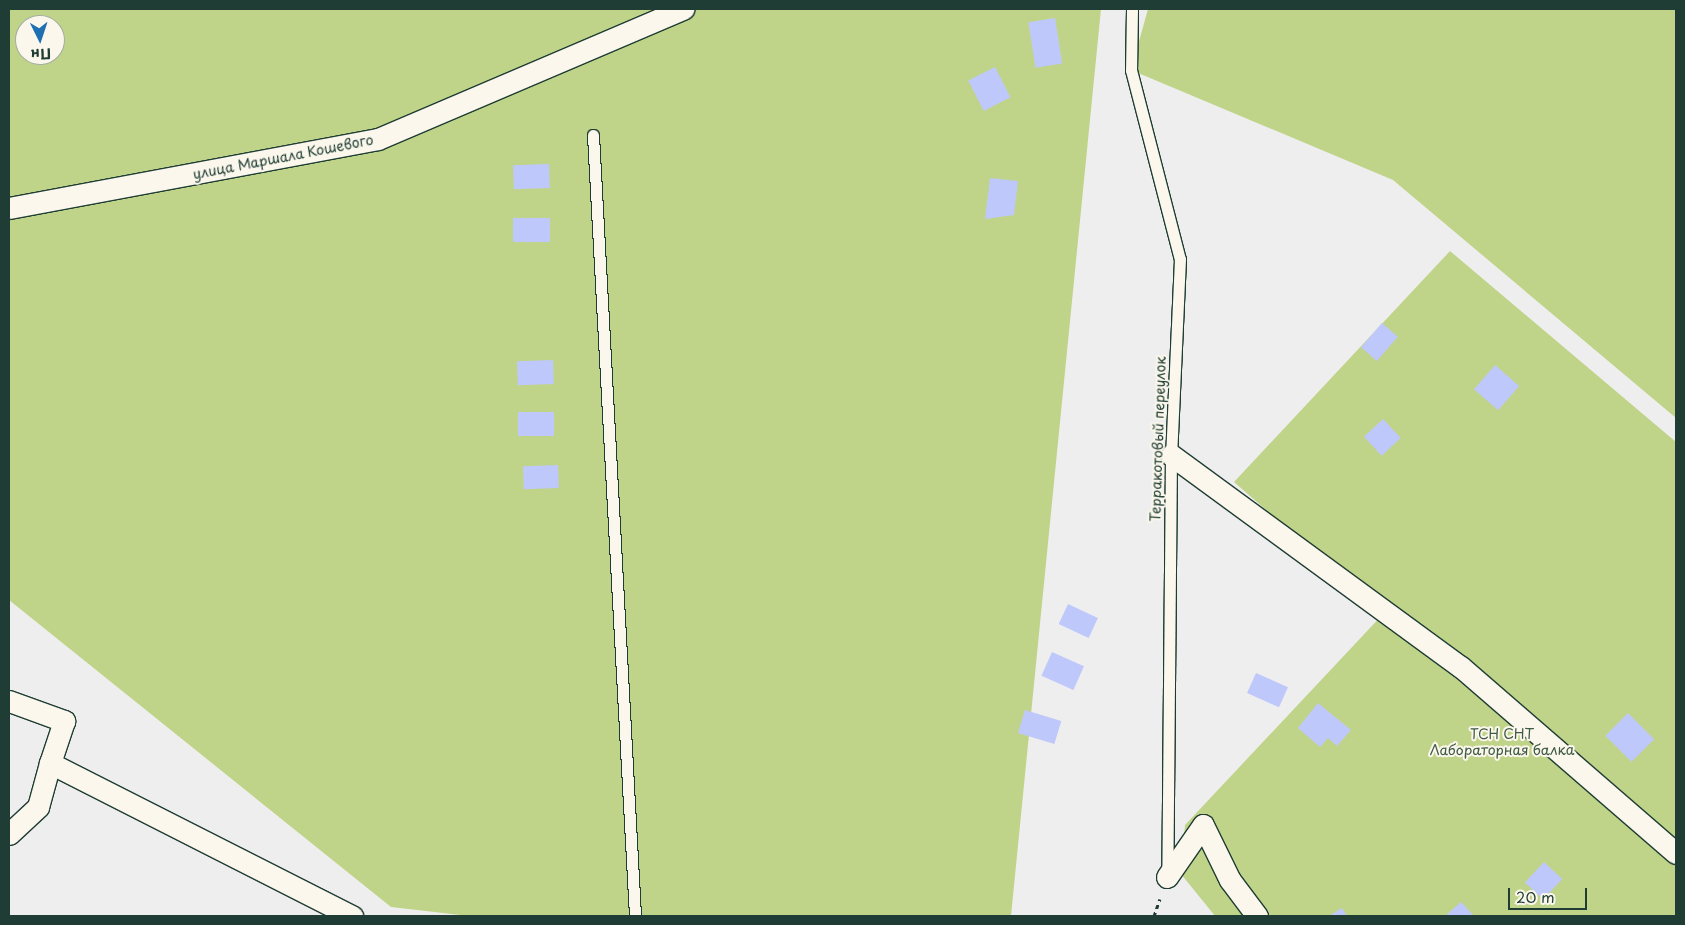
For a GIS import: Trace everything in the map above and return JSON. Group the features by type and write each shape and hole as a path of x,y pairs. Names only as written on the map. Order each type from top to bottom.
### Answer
{"street":[{"name":"улица Маршала Кошевого","path":"9,208 378,139 683,9"},
{"path":"1171,455 1461,667 1676,852"},
{"path":"9,701 64,721 38,807 9,834"},
{"path":"50,764 352,916"},
{"path":"1167,877 1203,824 1230,880 1257,916"}],"lane":[{"name":"Терракотовый переулок","path":"1132,9 1131,70 1180,259 1171,455 1167,877"},
{"path":"593,135 634,916"}],"green space":[{"path":"9,9 1101,9 1011,916 469,916 391,907 9,600"},
{"path":"1148,9 1676,9 1676,418 1393,180 1131,70"},
{"name":"ТСН СНТ Лабораторная балка","path":"1450,251 1676,442 1676,916 1215,916 1181,874 1185,825 1384,613 1234,482"}],"building":[{"path":"1055,18 1062,63 1036,68 1028,22"},
{"path":"995,67 1010,97 984,111 968,81"},
{"path":"549,164 550,188 514,189 513,165"},
{"path":"990,178 1018,181 1014,215 985,219"},
{"path":"513,218 550,218 550,242 513,242"},
{"path":"1382,323 1398,337 1377,361 1361,347"},
{"path":"553,360 554,384 518,385 517,361"},
{"path":"1495,365 1519,386 1498,410 1474,389"},
{"path":"518,412 554,412 554,436 518,436"},
{"path":"1383,419 1401,438 1382,456 1364,437"},
{"path":"558,465 559,488 524,489 523,466"},
{"path":"1068,604 1098,618 1089,638 1059,624"},
{"path":"1052,652 1084,666 1073,690 1041,676"},
{"path":"1256,673 1288,687 1279,707 1247,693"},
{"path":"1318,703 1351,730 1337,746 1328,738 1320,747 1298,728"},
{"path":"1025,710 1061,721 1054,744 1018,733"},
{"path":"1628,713 1654,739 1632,762 1605,736"},
{"path":"1544,862 1562,879 1543,900 1525,882"},
{"path":"1461,902 1474,916 1445,916"},
{"path":"1342,908 1347,916 1329,916"}]}
